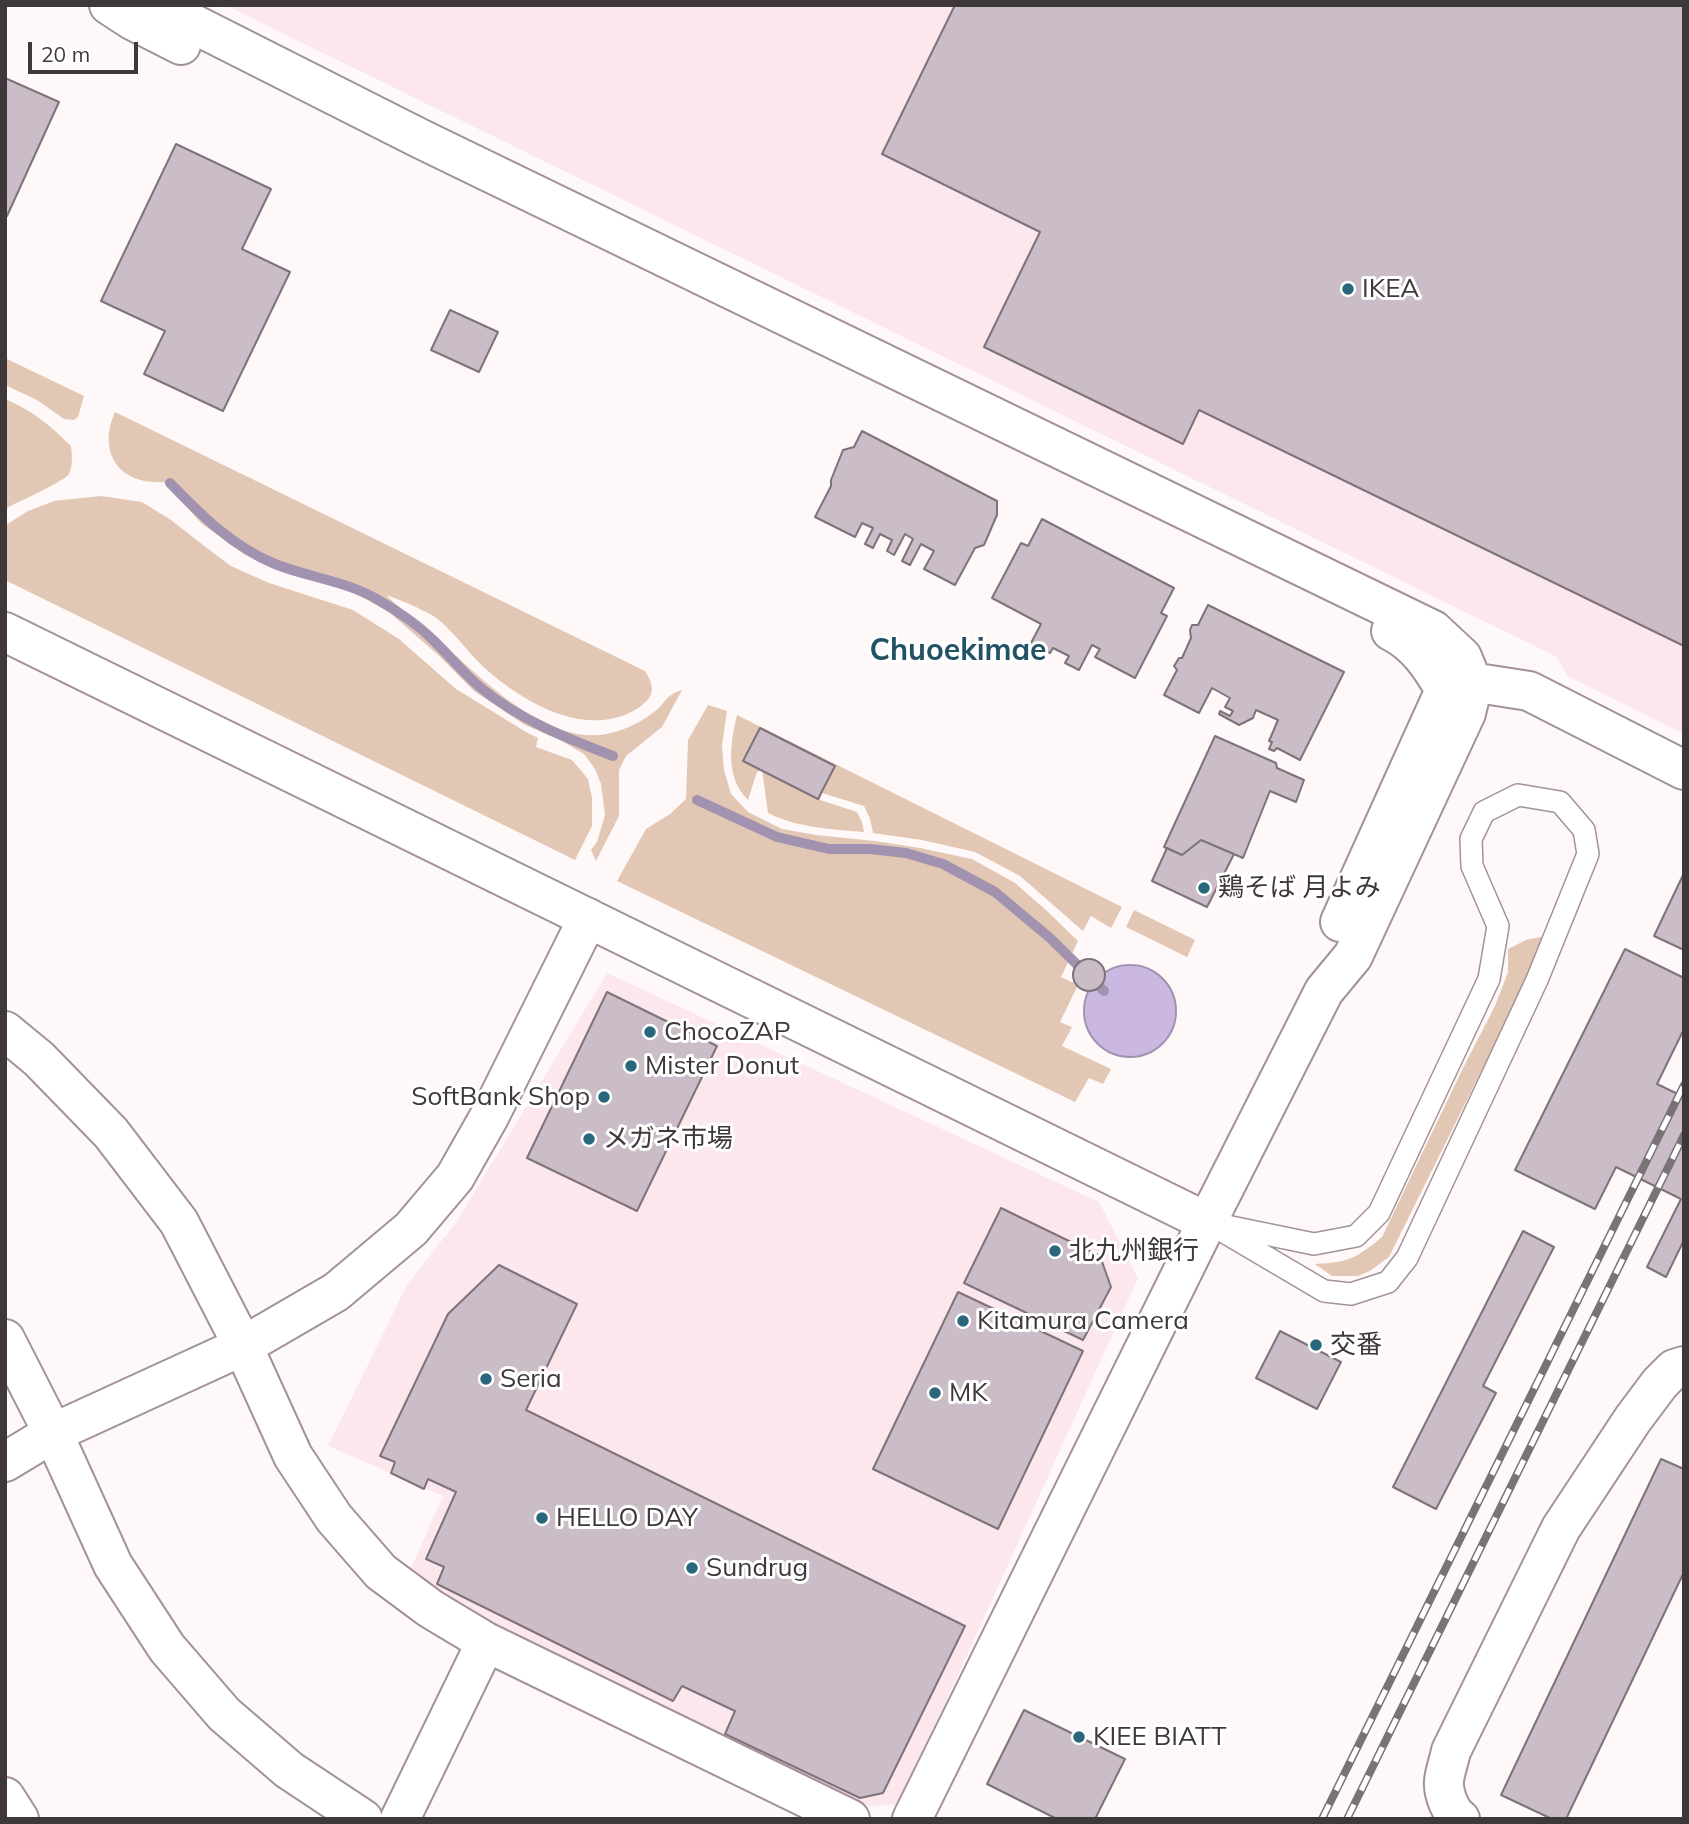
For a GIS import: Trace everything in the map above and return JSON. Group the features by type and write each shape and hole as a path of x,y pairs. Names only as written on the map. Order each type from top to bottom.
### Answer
{"street":[{"path":"109,5 132,20 404,159 1405,638 1429,663 1459,687 1484,684 1529,691 1684,769"},
{"path":"156,5 421,139 1433,630 1462,657 1459,687 1466,713 1353,956 1324,991 912,1819"},
{"path":"5,632 1208,1222"},
{"path":"5,1462 52,1433 243,1346 336,1292 411,1229 455,1177 489,1117 588,918"},
{"path":"5,1031 39,1059 111,1133 179,1222 243,1346 293,1456 334,1518 382,1572 431,1609 486,1643 850,1819"},
{"path":"5,1339 113,1564 167,1648 224,1714 289,1770 363,1819"},
{"path":"1460,1819 1455,1816 1444,1784 1451,1751 1530,1590 1561,1528 1633,1419 1660,1383 1674,1369 1684,1366"},
{"path":"400,1819 486,1643"},
{"path":"5,1797 19,1819"}],"lane":[{"path":"1518,795 1560,802 1584,830 1588,854 1531,992 1407,1258 1388,1282 1351,1294 1324,1291 1208,1222 1314,1244 1356,1236 1379,1213 1489,979 1498,926 1472,866 1471,839 1484,812 1518,795"}],"shaded area":[{"name":"IKEA","path":"225,5 1684,5 1684,734 1567,676 1557,657"},
{"path":"5,358 84,396 78,417 74,420 64,419 37,400 5,385"},
{"path":"5,399 33,414 56,431 71,446 72,460 69,474 65,478 5,509"},
{"path":"115,412 645,671 651,683 651,693 646,702 616,718 577,719 557,713 520,695 503,683 481,665 435,617 386,595 490,686 537,719 562,730 587,735 611,733 644,719 669,697 682,690 662,727 626,756 619,770 619,816 596,861 591,850 597,842 605,815 601,784 595,769 584,754 525,725 474,691 390,613 354,592 265,564 202,524 164,482 148,482 124,472 116,464 109,441"},
{"path":"101,496 142,502 171,520 231,566 269,583 353,610 399,639 456,689 538,738 536,747 572,760 588,779 592,798 592,826 575,860 5,580 6,525 28,511 54,501"},
{"path":"708,705 727,711 722,745 724,770 731,794 748,812 782,829 920,848 972,859 1015,883 1047,911 1078,941 1061,977 1078,985 1060,1022 1072,1027 1062,1046 1111,1069 1103,1084 1089,1078 1075,1102 617,881 646,829 670,814 686,799 688,740"},
{"path":"737,715 1122,907 1111,928 1091,916 1083,931 1020,876 975,852 873,833 864,806 822,793 820,800 857,812 864,832 803,825 768,813 762,770 757,772 748,800 736,781 731,749"},
{"path":"1134,910 1195,940 1187,957 1126,927"},
{"path":"1545,936 1519,995 1389,1257 1358,1276 1332,1276 1315,1264 1352,1258 1382,1237 1495,1006 1508,972 1508,949 1526,940"},
{"path":"1130,965 1156,973 1168,985 1176,1011 1168,1037 1156,1049 1130,1057 1104,1049 1092,1037 1084,1011 1092,985 1104,973"},
{"path":"607,973 1099,1202 1138,1278 899,1805 869,1806 406,1579 443,1496 328,1446 407,1285 457,1221"}],"building":[{"name":"IKEA","path":"955,5 1684,5 1684,646 1199,410 1183,444 984,347 1040,232 882,154"},
{"path":"5,78 59,102 7,216 5,215"},
{"path":"176,144 271,189 242,249 290,272 223,411 144,374 165,331 101,301"},
{"path":"450,310 498,332 479,372 431,350"},
{"path":"862,431 997,501 997,515 984,545 975,548 955,585 924,569 934,551 921,544 910,565 902,561 913,539 905,534 894,555 887,551 892,540 880,534 873,548 865,544 873,528 862,523 855,537 815,517 831,486 843,450 854,447"},
{"path":"1042,519 1174,588 1161,613 1167,616 1135,678 1095,657 1100,649 1092,645 1079,670 1065,663 1069,656 1053,648 1050,653 1031,643 1041,624 992,598 1021,543 1028,546"},
{"path":"1208,605 1344,672 1300,760 1277,748 1274,751 1269,749 1272,742 1269,741 1278,720 1256,710 1253,718 1239,725 1219,714 1220,711 1230,716 1233,711 1225,707 1230,698 1212,688 1199,713 1164,695 1177,670 1174,666 1179,658 1182,658 1191,638 1192,625 1198,625"},
{"path":"760,728 835,766 818,799 743,761"},
{"path":"1215,736 1276,763 1277,768 1304,780 1296,802 1270,791 1243,858 1201,840 1182,855 1164,847"},
{"path":"1201,840 1234,854 1207,907 1152,881 1167,848 1182,855"},
{"path":"1684,873 1684,950 1654,936"},
{"path":"1625,949 1684,978 1684,1029 1657,1084 1684,1097 1684,1240 1666,1277 1647,1267 1681,1199 1616,1167 1595,1209 1515,1170"},
{"path":"1089,959 1100,964 1105,975 1100,986 1089,991 1078,986 1073,975 1078,964"},
{"path":"607,992 717,1046 637,1211 527,1158"},
{"path":"1001,1208 1100,1256 1111,1287 1083,1340 964,1283"},
{"path":"1523,1231 1554,1247 1483,1386 1496,1393 1436,1509 1393,1487"},
{"path":"499,1265 577,1304 526,1410 965,1626 883,1793 860,1798 725,1734 735,1711 682,1686 673,1701 437,1584 444,1567 426,1559 456,1492 428,1479 424,1489 391,1473 395,1462 380,1456 448,1314"},
{"path":"958,1292 1083,1351 998,1529 873,1469"},
{"path":"1280,1331 1341,1362 1317,1409 1256,1378"},
{"path":"1661,1459 1684,1469 1684,1572 1566,1819 1552,1819 1501,1795"},
{"path":"1024,1710 1125,1759 1095,1819 1057,1819 987,1784"}],"waterway":[{"path":"170,483 206,518 245,549 288,569 368,594 420,628 474,682 511,710 613,756"},
{"path":"697,800 777,837 829,849 870,849 906,853 943,864 995,892 1050,938 1104,991"}],"railway":[{"path":"1322,1819 1684,1085"},
{"path":"1347,1819 1684,1135"}],"place":[{"name":"IKEA","path":"1348,289"},
{"name":"鶏そば 月よみ","path":"1204,888"},
{"name":"ChocoZAP","path":"650,1032"},
{"name":"Mister Donut","path":"631,1066"},
{"name":"SoftBank Shop","path":"604,1097"},
{"name":"メガネ市場","path":"589,1139"},
{"name":"北九州銀行","path":"1055,1251"},
{"name":"Kitamura Camera","path":"963,1321"},
{"name":"交番","path":"1316,1345"},
{"name":"Seria","path":"486,1379"},
{"name":"MK","path":"935,1393"},
{"name":"HELLO DAY","path":"542,1518"},
{"name":"Sundrug","path":"692,1568"},
{"name":"KIEE BIATT","path":"1079,1737"}],"district":[{"name":"Chuoekimae","path":"958,651"}]}
